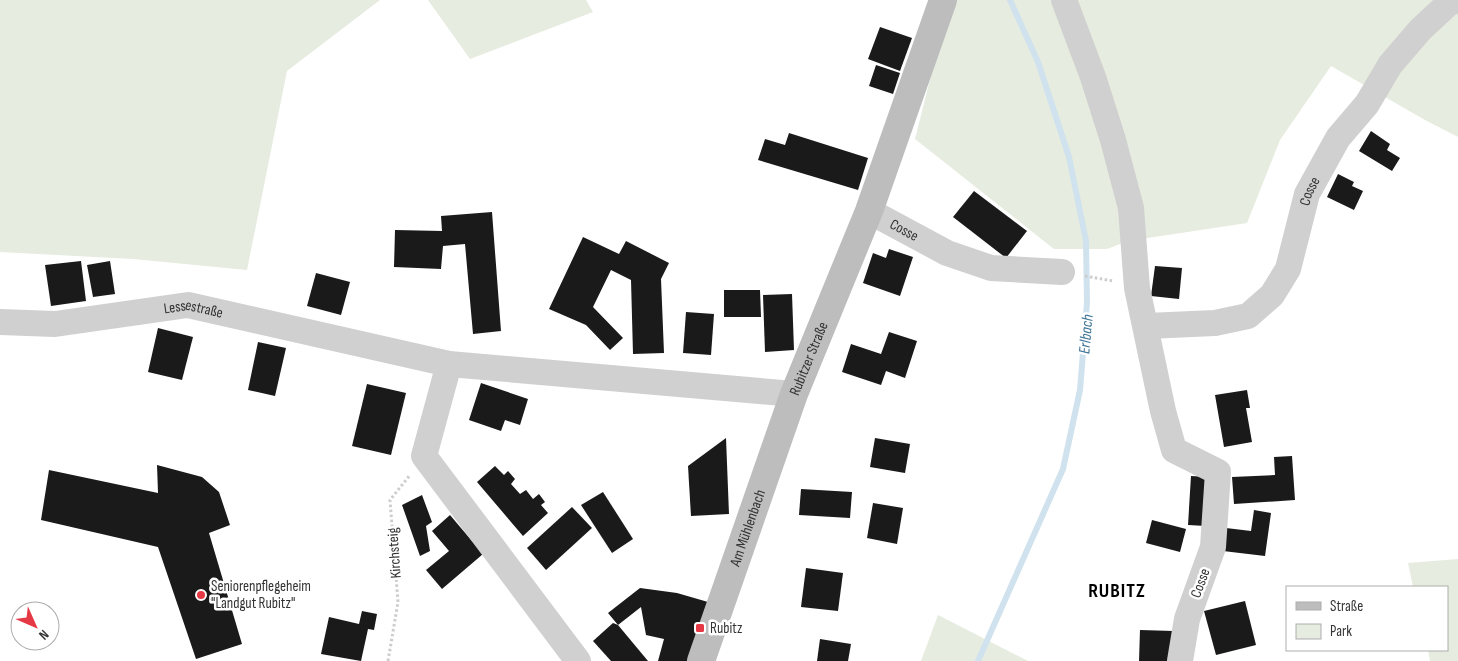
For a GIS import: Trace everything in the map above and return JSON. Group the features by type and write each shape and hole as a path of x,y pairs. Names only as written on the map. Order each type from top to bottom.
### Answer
{"main road":[{"name":"Rubitzer Straße","path":"794,394 869,211 944,0"},
{"name":"Am Mühlenbach","path":"701,661 794,394"}],"street":[{"name":"Cosse","path":"1064,0 1107,122 1131,208 1137,288 1147,326 1163,411 1174,450 1218,472 1213,547 1186,619 1180,661"},
{"name":"Cosse","path":"1147,326 1215,323 1248,316 1272,295 1288,269 1307,194 1338,138 1367,104 1390,66 1420,30 1450,3 1458,0"},
{"name":"Cosse","path":"869,211 947,253 991,268 1062,272"},
{"name":"Lessestraße","path":"0,322 55,324 188,304 383,348"},
{"name":"Rubitzer Straße","path":"383,348 449,364 794,394"},
{"path":"449,364 424,456 578,661"}],"path":[{"path":"1062,272 1116,282"},
{"name":"Kirchsteig","path":"388,661 398,602 390,500 424,456"}],"green space":[{"path":"0,0 380,0 287,71 247,270 133,259 0,252"},
{"path":"428,0 586,0 593,12 470,59"},
{"path":"950,0 1458,0 1458,137 1331,66 1280,140 1247,223 1128,241 1107,249 1054,249 915,139"},
{"path":"1458,559 1458,661 1430,661 1428,651 1448,651 1448,586 1413,586 1408,563"},
{"path":"938,615 1028,661 921,661"}],"building":[{"path":"880,27 912,38 900,71 868,59"},
{"path":"876,65 900,73 893,94 869,86"},
{"path":"1371,131 1390,144 1387,150 1400,158 1392,171 1359,151"},
{"path":"789,133 868,158 858,190 758,160 765,139 785,145"},
{"path":"1338,174 1354,182 1352,186 1363,191 1354,210 1327,197"},
{"path":"974,191 1027,231 1006,258 953,217"},
{"path":"492,212 501,331 473,334 465,244 443,246 441,269 394,267 395,230 442,231 441,216"},
{"path":"583,237 619,254 626,241 669,263 661,279 664,353 633,354 631,280 611,270 593,307 623,338 610,350 586,325 549,309"},
{"path":"889,249 913,257 900,296 863,283 873,253 886,258"},
{"path":"81,261 86,301 51,306 45,265"},
{"path":"110,261 115,294 93,297 87,265"},
{"path":"1155,266 1182,268 1179,299 1151,296"},
{"path":"316,273 350,282 341,315 307,306"},
{"path":"724,290 760,290 761,317 724,317"},
{"path":"792,294 794,350 765,352 763,295"},
{"path":"686,312 714,314 711,355 683,353"},
{"path":"158,328 193,337 182,380 148,372"},
{"path":"889,332 917,341 905,378 886,371 881,385 842,372 851,344 881,354"},
{"path":"258,342 286,348 275,396 248,390"},
{"path":"481,383 528,399 520,425 505,420 501,431 469,420"},
{"path":"367,384 406,393 391,455 352,446"},
{"path":"1247,390 1250,408 1246,408 1252,442 1224,447 1215,395"},
{"path":"726,438 729,514 691,516 688,466"},
{"path":"875,438 910,444 905,473 870,467"},
{"path":"1292,456 1295,500 1234,504 1232,477 1275,475 1274,457"},
{"name":"Seniorenpflegeheim \"Landgut Rubitz\"","path":"157,465 202,477 219,492 230,525 209,533 242,644 196,659 158,547 41,520 49,470 158,493"},
{"path":"495,466 504,475 508,471 515,479 511,484 520,494 526,490 533,499 539,494 545,502 541,505 548,513 523,536 477,482"},
{"path":"1191,476 1209,477 1206,526 1188,525"},
{"path":"801,489 852,492 850,518 799,515"},
{"path":"603,492 633,539 612,553 581,505"},
{"path":"422,495 432,522 426,526 430,551 420,556 402,505"},
{"path":"873,503 903,508 897,544 867,538"},
{"path":"572,507 592,528 546,570 527,548"},
{"path":"1254,510 1271,513 1265,556 1223,551 1226,528 1251,531"},
{"path":"450,515 483,554 442,589 426,570 449,551 432,531"},
{"path":"1152,520 1186,529 1180,552 1146,543"},
{"path":"806,568 843,573 838,611 801,607"},
{"path":"640,588 677,593 708,602 692,661 658,661 664,639 646,635 641,607 618,625 608,613"},
{"path":"1245,601 1256,645 1216,655 1204,611"},
{"path":"362,611 377,614 374,630 368,629 361,661 321,654 329,617 359,624"},
{"path":"613,623 618,625 648,661 611,661 593,641"},
{"path":"1140,630 1174,631 1173,661 1139,661"},
{"path":"820,639 851,644 848,661 817,661"}],"waterway":[{"name":"Erlbach","path":"978,661 1063,469 1080,390 1087,303 1086,241 1069,157 1038,62 1010,0"}],"place":[{"name":"Seniorenpflegeheim \"Landgut Rubitz\"","path":"201,595"},
{"name":"Rubitz","path":"700,628"}],"district":[{"name":"RUBITZ","path":"1117,590"}]}
